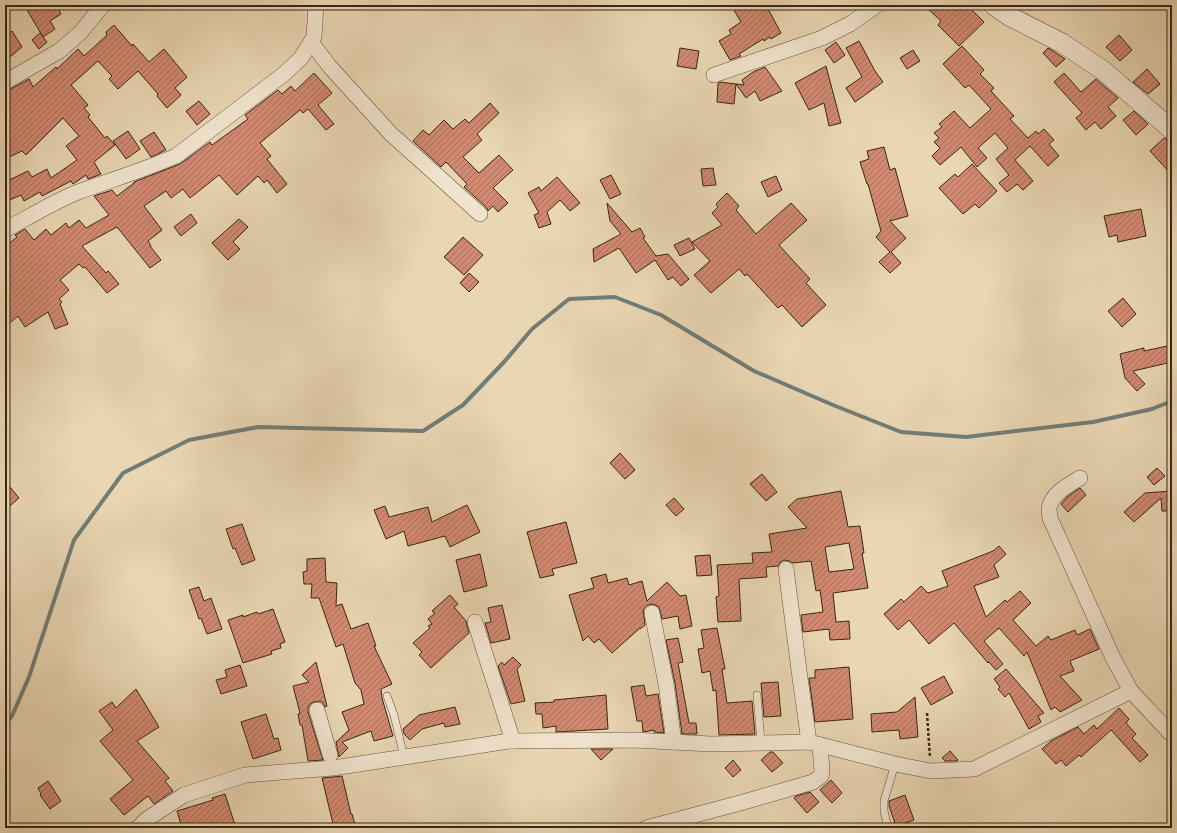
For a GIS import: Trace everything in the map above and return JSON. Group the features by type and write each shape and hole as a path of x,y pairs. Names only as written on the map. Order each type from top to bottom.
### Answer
{"street":[{"path":"5,82 59,50 80,33 103,5"},
{"path":"5,230 77,193 176,156 284,74 301,58 314,37 316,5"},
{"path":"714,75 822,38 850,24 877,5"},
{"path":"994,5 1009,16 1062,43 1104,71 1172,130"},
{"path":"311,42 330,67 391,134 480,214"},
{"path":"1080,478 1064,488 1055,496 1049,508 1050,518 1114,658 1131,691 1172,736"},
{"path":"646,828 740,804 813,782 821,776 822,771 800,678 786,569"},
{"path":"652,613 666,684 674,742"},
{"path":"475,622 514,741"},
{"path":"138,828 147,819 184,795 245,775 332,762 404,757 514,741 633,740 711,744 815,743 895,764 931,771 974,769 1131,691"},
{"path":"317,710 332,762"}],"lane":[{"path":"756,695 761,743"},
{"path":"387,696 394,715 404,757"},
{"path":"888,828 884,810 884,801 895,764"}],"path":[{"path":"927,712 931,771"}],"building":[{"path":"35,5 56,5 61,14 50,21 55,29 43,37 27,10"},
{"path":"731,5 766,5 781,33 771,39 770,37 764,41 763,39 739,54 741,56 730,60 719,41 731,34 729,30 741,22"},
{"path":"924,5 967,5 984,22 959,46 938,25 941,21"},
{"path":"114,25 132,46 133,44 149,62 164,49 187,77 175,88 181,95 167,108 157,96 158,94 138,71 118,89 109,79 112,76 98,61 71,85 88,105 84,108 90,115 88,117 105,138 107,136 115,145 94,162 101,174 88,179 86,175 73,184 71,181 42,196 40,192 24,201 21,195 5,202 5,182 28,171 32,177 47,169 51,178 77,160 66,146 79,136 63,118 26,155 22,151 5,159 5,91 29,79 33,87 56,67 57,69 78,49 84,56 107,35 106,32"},
{"path":"12,31 22,47 5,61 5,35"},
{"path":"40,33 47,42 39,49 32,40"},
{"path":"1119,35 1132,50 1120,61 1106,47"},
{"path":"859,41 875,71 883,82 855,102 846,88 862,77 846,48"},
{"path":"836,42 845,55 834,63 825,50"},
{"path":"962,46 984,70 980,74 994,88 991,91 1014,116 1010,119 1028,138 1036,131 1038,134 1044,129 1054,140 1049,144 1059,156 1048,166 1030,146 1015,160 1033,181 1023,190 1017,184 1007,192 999,183 1009,175 996,159 1008,148 995,133 978,148 987,158 977,167 961,147 940,165 932,156 940,148 934,142 939,138 934,133 942,127 939,124 954,111 970,128 991,109 969,85 965,88 943,64"},
{"path":"680,48 699,51 696,69 677,66"},
{"path":"1048,48 1065,59 1056,67 1043,53"},
{"path":"913,50 920,61 907,69 900,58"},
{"path":"826,66 841,123 829,126 824,103 809,110 795,83"},
{"path":"765,67 782,91 760,101 755,91 746,98 736,84 744,85 742,80 753,72"},
{"path":"1147,69 1160,84 1148,94 1133,82"},
{"path":"314,73 332,93 318,105 334,124 326,130 308,109 303,113 300,110 260,143 271,156 267,159 287,184 277,193 267,180 264,183 258,176 237,195 219,175 190,198 183,189 171,198 166,191 144,206 162,230 148,241 161,260 150,268 117,227 82,246 106,273 108,271 119,284 107,293 85,267 83,268 79,264 60,280 69,290 59,299 62,302 60,304 68,324 55,329 48,312 25,327 18,316 5,327 5,247 17,237 15,235 25,229 34,240 46,229 51,235 66,223 69,228 79,220 86,228 109,215 94,196 112,190 117,196 134,182 180,164 210,142 212,145 248,119 245,115 278,90 282,94 291,86 295,91"},
{"path":"1064,73 1081,92 1096,79 1118,98 1108,107 1116,116 1101,129 1095,122 1086,130 1076,118 1082,113 1054,82"},
{"path":"718,83 736,84 734,104 717,102"},
{"path":"199,101 210,114 197,125 186,111"},
{"path":"490,103 499,113 477,134 482,140 463,157 479,173 499,155 513,170 493,188 508,203 498,212 493,206 488,211 486,207 464,187 467,184 446,162 441,167 413,141 423,130 429,135 444,120 453,129 465,119 469,123"},
{"path":"1134,111 1148,124 1136,135 1123,120"},
{"path":"128,131 140,149 126,159 113,141"},
{"path":"154,132 166,150 151,157 140,141"},
{"path":"1164,138 1172,141 1172,175 1150,151"},
{"path":"884,147 890,170 895,168 908,216 890,221 906,238 891,252 901,263 890,273 879,262 890,252 876,237 881,231 868,184 860,162 869,159 867,151"},
{"path":"972,164 997,191 979,208 975,204 963,214 939,188 955,174 958,177"},
{"path":"713,168 716,185 703,186 701,169"},
{"path":"611,175 621,194 610,199 600,180"},
{"path":"776,176 782,190 768,197 761,182"},
{"path":"557,177 580,203 570,211 560,200 547,212 551,224 539,228 534,215 539,213 528,193 539,187 541,191"},
{"path":"727,193 739,206 736,210 756,234 791,203 807,220 779,245 810,279 806,283 826,305 802,327 782,305 778,308 747,274 745,276 739,269 711,293 694,275 710,261 692,242 722,225 712,213 718,207 716,204"},
{"path":"607,203 632,232 640,228 645,237 643,238 656,256 668,254 689,279 681,286 673,277 668,280 655,260 636,273 619,248 594,262 593,249 621,234 610,221"},
{"path":"1141,209 1146,236 1118,242 1117,235 1109,237 1104,216"},
{"path":"191,214 197,223 181,236 174,227"},
{"path":"239,219 248,227 233,242 240,249 228,260 212,243"},
{"path":"463,237 483,255 464,275 444,257"},
{"path":"689,238 695,249 680,256 674,245"},
{"path":"469,273 479,282 469,292 460,283"},
{"path":"1123,298 1136,314 1122,327 1108,311"},
{"path":"1172,345 1172,362 1133,371 1145,384 1137,391 1125,378 1120,354 1144,348 1144,351"},
{"path":"620,453 635,470 625,479 610,463"},
{"path":"1157,468 1165,476 1154,485 1147,477"},
{"path":"762,474 777,492 766,501 750,484"},
{"path":"5,481 19,498 5,510"},
{"path":"1080,488 1086,495 1068,512 1061,504 1067,497"},
{"path":"841,491 848,527 860,526 864,553 862,553 868,588 833,593 836,622 849,621 850,639 830,640 829,629 803,632 801,615 823,612 820,590 816,591 811,561 793,563 784,560 780,562 778,566 766,567 767,577 739,579 741,621 718,622 716,597 719,596 717,565 753,563 752,553 772,552 769,534 807,528 788,507 797,499","holes":["849,543 854,569 829,572 825,547"]},
{"path":"1172,491 1172,511 1162,511 1161,498 1134,522 1124,512 1145,493"},
{"path":"674,498 684,509 676,516 666,505"},
{"path":"467,505 480,532 450,547 445,536 408,546 404,531 386,539 374,510 385,506 389,517 428,507 432,522"},
{"path":"566,522 577,563 552,569 554,575 540,578 527,532"},
{"path":"242,524 255,560 242,565 235,548 233,549 226,529"},
{"path":"999,546 1006,554 994,565 999,577 974,586 986,617 1005,600 1007,602 1020,591 1031,603 1013,620 1036,646 1048,636 1051,640 1075,630 1077,635 1090,629 1099,649 1070,661 1074,671 1060,676 1082,700 1060,712 1055,707 1051,710 1027,652 1024,656 999,628 984,641 1003,664 996,670 989,662 988,663 954,623 929,644 909,620 898,630 884,614 901,599 904,602 921,586 928,593 948,586 942,571 993,551"},
{"path":"480,554 487,586 464,592 456,560"},
{"path":"710,555 712,575 697,576 695,556"},
{"path":"325,558 326,582 337,583 336,606 342,604 351,629 368,623 376,646 374,646 392,684 381,689 382,698 393,736 374,741 371,731 342,742 348,748 339,757 336,742 349,730 342,712 364,704 361,690 355,683 343,644 336,647 319,598 311,598 312,584 304,584 303,572 307,571 307,559"},
{"path":"606,574 608,583 627,578 629,585 642,581 647,601 667,582 680,596 686,595 692,626 680,629 678,616 662,619 659,607 651,604 646,606 643,610 645,625 612,653 599,639 594,643 588,636 583,641 569,595 594,588 591,578"},
{"path":"199,587 204,601 211,598 222,629 207,634 201,618 199,619 189,590"},
{"path":"450,595 458,604 454,607 466,621 469,633 431,668 419,655 422,652 413,643 430,628 428,626 432,624 428,619 435,613 432,611"},
{"path":"502,605 510,639 491,643 485,623 491,622 488,608"},
{"path":"273,609 285,642 280,644 281,648 271,651 272,654 243,663 228,620 257,612 258,614"},
{"path":"717,628 725,669 722,669 727,703 752,701 755,734 719,735 716,690 713,691 710,671 702,673 698,649 704,648 701,630"},
{"path":"678,638 683,662 678,663 689,723 696,723 697,734 682,734 675,683 666,640"},
{"path":"513,657 521,665 517,669 525,701 511,704 498,666 502,662 504,665"},
{"path":"316,662 327,706 325,707 320,701 314,702 310,704 308,712 323,760 308,761 302,725 300,725 298,714 300,713 293,686 309,682 302,675"},
{"path":"240,665 247,686 221,694 216,680 227,677 225,670"},
{"path":"849,667 853,719 815,722 809,678 815,678 815,670"},
{"path":"1006,669 1044,713 1038,716 1041,722 1029,729 1009,693 1005,697 998,689 1000,687 994,679"},
{"path":"944,676 953,693 931,705 921,688"},
{"path":"778,682 781,716 764,717 761,683"},
{"path":"644,685 646,696 658,694 664,733 654,732 654,730 643,732 642,721 637,721 631,687"},
{"path":"136,689 159,727 137,741 169,778 165,781 173,791 154,804 148,796 124,815 110,799 133,780 100,741 113,730 99,711 112,702 116,708"},
{"path":"606,695 608,729 556,732 556,726 543,728 542,714 536,714 535,703"},
{"path":"915,697 918,737 900,739 899,730 872,732 871,714 897,712"},
{"path":"455,707 460,724 445,727 444,723 422,729 410,740 404,734 403,729 419,715"},
{"path":"1119,708 1129,719 1126,723 1136,734 1132,738 1148,755 1140,762 1111,730 1081,757 1079,755 1066,766 1061,760 1056,764 1042,749 1051,741 1078,727 1084,734 1094,725 1097,729"},
{"path":"266,714 274,739 278,738 281,750 253,759 241,722"},
{"path":"591,749 613,749 601,760"},
{"path":"950,751 958,760 957,761 945,761 942,758"},
{"path":"770,752 773,752 783,763 772,772 761,760"},
{"path":"733,760 741,770 733,777 725,768"},
{"path":"342,776 356,828 334,828 322,778"},
{"path":"831,780 842,793 832,803 820,790"},
{"path":"48,781 61,801 50,809 40,795 41,794 38,788"},
{"path":"810,792 819,802 807,813 794,798"},
{"path":"225,794 236,828 182,828 177,811 213,800 212,798"},
{"path":"905,795 914,820 896,826 889,806 889,801"}],"waterway":[{"path":"5,724 12,716 29,677 74,540 123,473 189,440 258,427 423,431 463,405 504,362 532,329 569,299 615,297 661,315 754,371 901,432 966,437 1093,422 1152,409 1172,401"}]}
